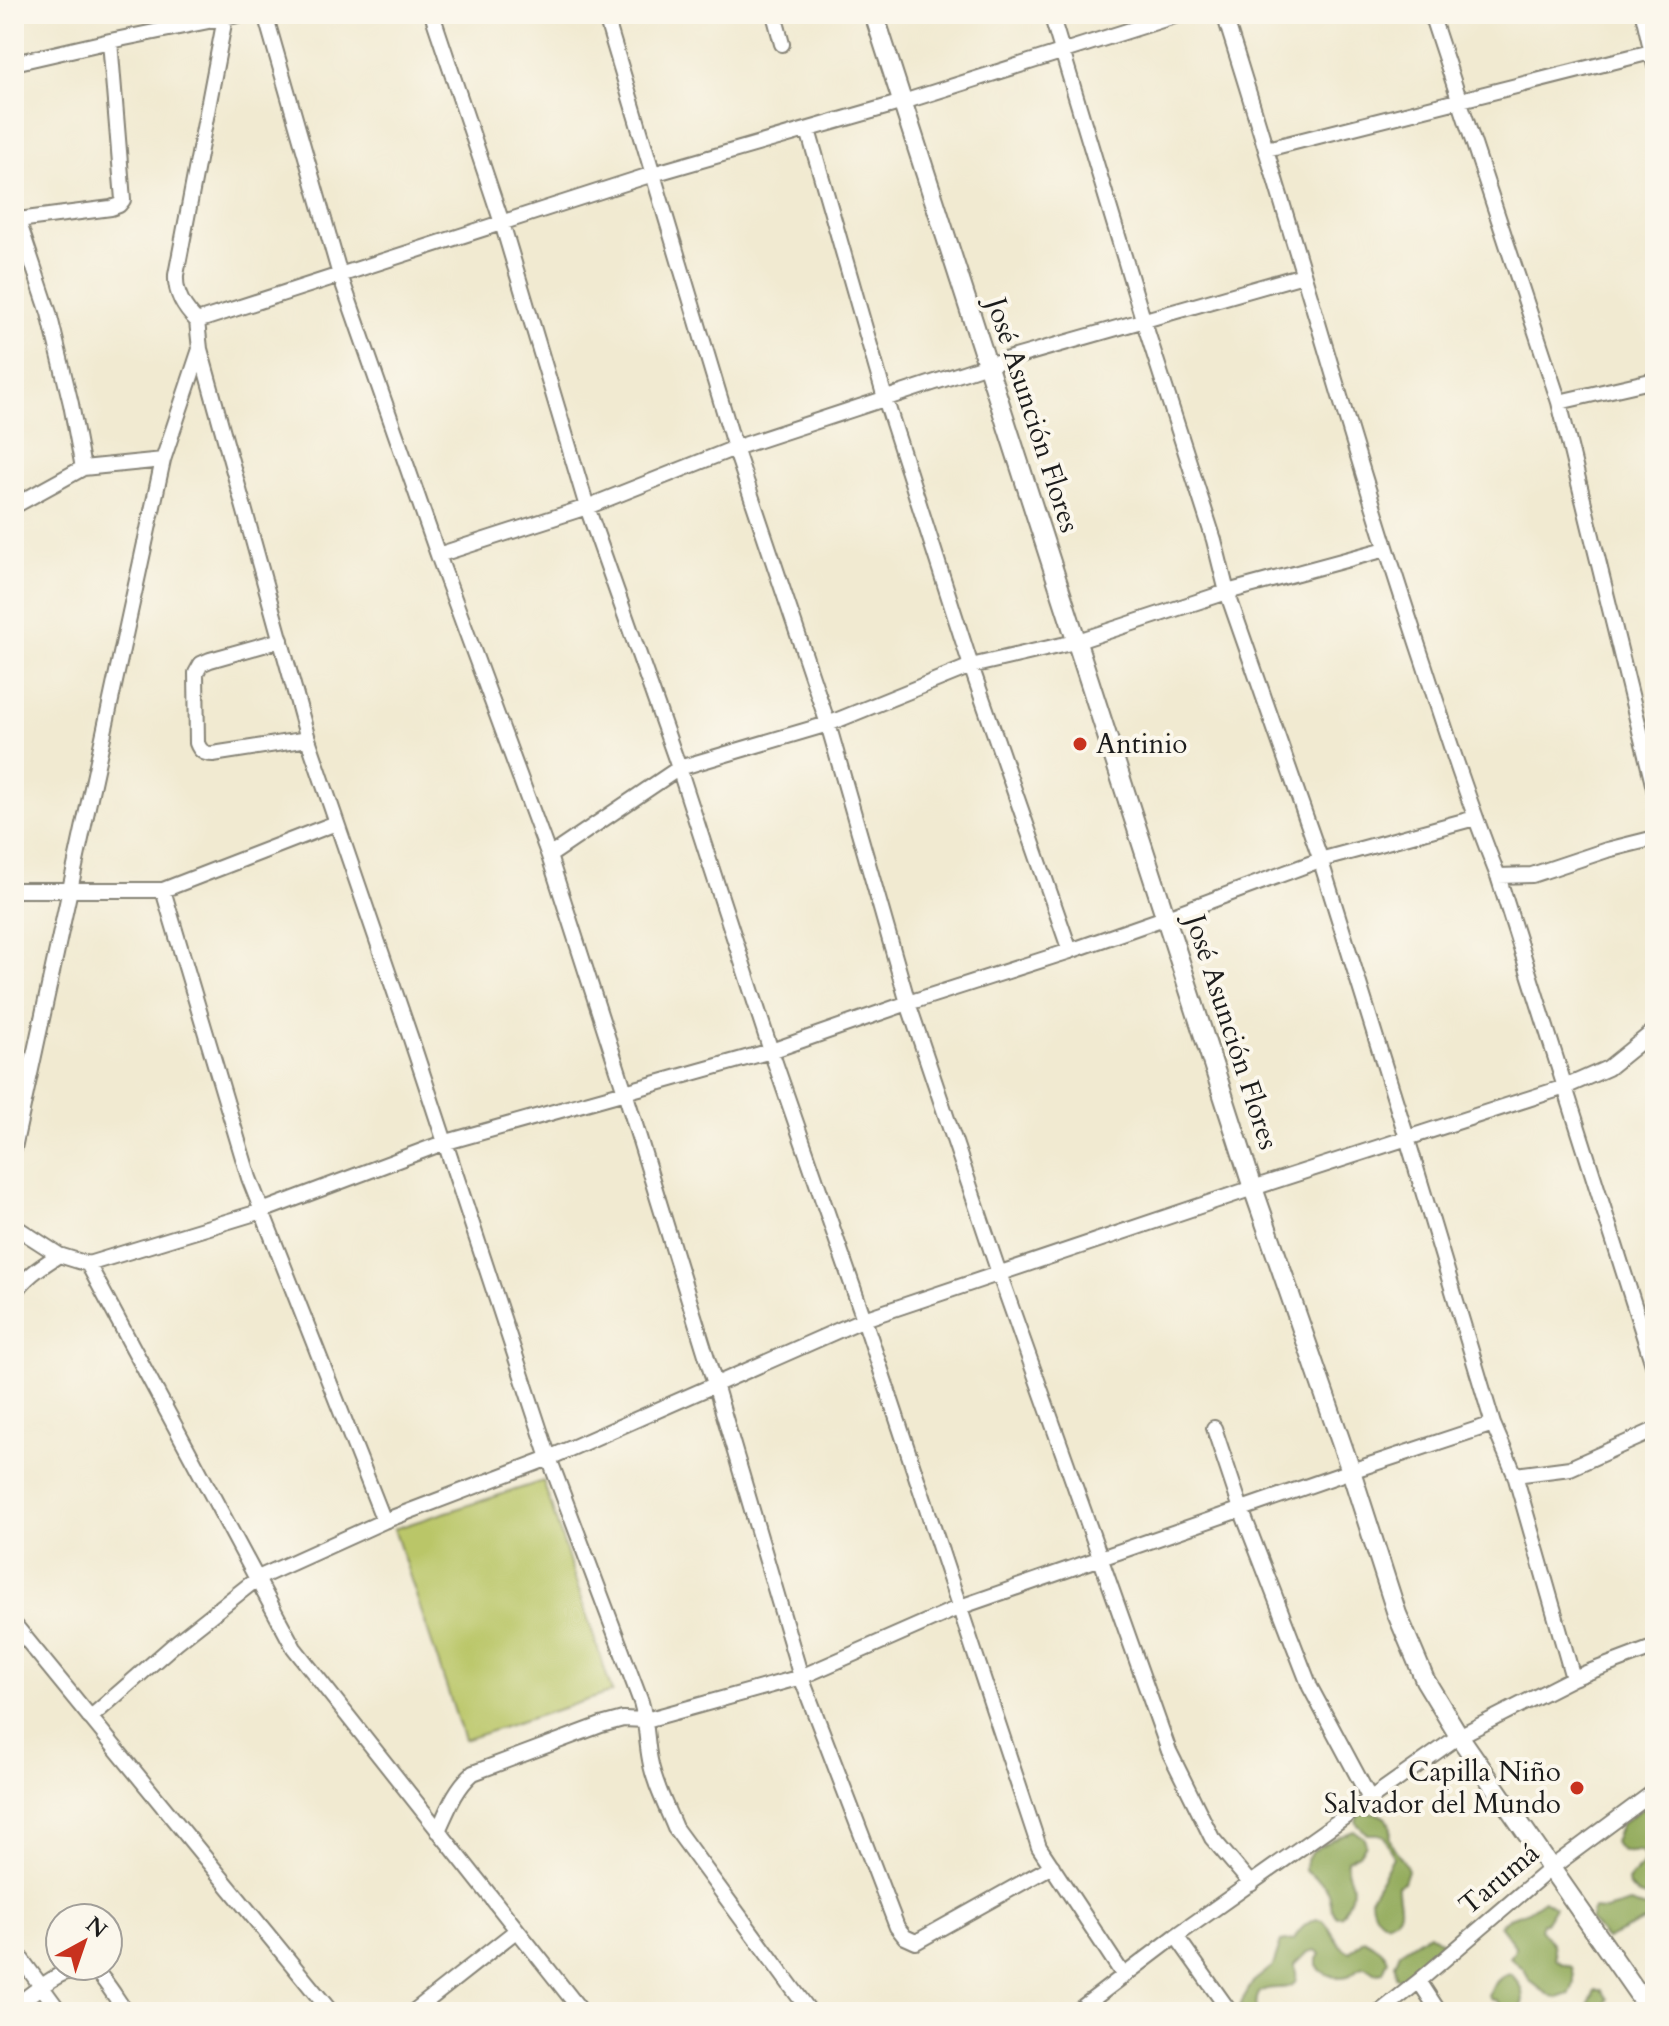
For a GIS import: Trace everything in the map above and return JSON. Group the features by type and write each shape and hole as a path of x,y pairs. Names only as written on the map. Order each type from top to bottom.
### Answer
{"street":[{"path":"14,63 110,41 181,20 243,14"},
{"path":"265,14 340,275 438,555 549,856 715,1384 801,1677 897,1927 905,1937 916,1942 1052,1866"},
{"path":"432,14 502,223 587,507 679,768 1039,1847 1124,1976"},
{"path":"605,14 735,448 828,724 908,1003 999,1273 1169,1751 1212,1838 1251,1884"},
{"path":"774,14 782,44"},
{"name":"José Asunción Flores","path":"874,14 1253,1188 1397,1614 1425,1680 1459,1736 1651,2012"},
{"path":"1051,14 1143,319 1214,540 1227,592 1320,860 1493,1424 1515,1475 1573,1678"},
{"path":"197,321 653,174 903,102 1181,14"},
{"path":"1224,14 1386,549 1475,818 1498,876 1655,1371"},
{"path":"1431,14 1559,402 1655,792"},
{"path":"1267,149 1654,56 1643,14"},
{"path":"225,18 175,288 197,321 200,349 308,739 549,1458 646,1720 650,1762 660,1793 675,1828 810,2012"},
{"path":"83,468 49,313 16,216 111,208 123,200 110,41"},
{"path":"808,130 885,398 971,666 1070,951"},
{"path":"438,555 587,507 735,448 885,398 1143,319 1303,275"},
{"path":"14,1148 163,460 200,349"},
{"path":"1559,402 1655,380"},
{"path":"14,506 83,468 163,460"},
{"path":"549,856 679,768 828,724 971,666 1075,642 1227,592 1386,549"},
{"path":"281,640 201,664 196,673 197,743 200,750 213,754 308,739"},
{"path":"14,1226 59,1255 88,1264 262,1211 443,1143 771,1051 1070,951 1320,860 1475,818"},
{"path":"14,890 163,890 336,823"},
{"path":"1498,876 1532,875 1655,838"},
{"path":"163,890 249,1178 384,1521"},
{"path":"90,1718 177,1642 258,1578 384,1521 549,1458 864,1319 1565,1087 1608,1068 1655,1030"},
{"path":"14,1295 38,1268 59,1255"},
{"path":"88,1264 294,1648 582,2012"},
{"path":"1639,1321 1655,1317"},
{"path":"438,1831 461,1784 473,1773 601,1725 623,1719 646,1720 801,1677 960,1607 1493,1424"},
{"path":"1214,1428 1241,1509 1310,1687 1370,1799"},
{"path":"1515,1475 1570,1468 1655,1430"},
{"path":"14,1624 331,2012"},
{"path":"1076,2012 1176,1936 1459,1736 1573,1678 1655,1647"},
{"name":"Tarumá","path":"1380,2012 1551,1868 1655,1791"},
{"path":"413,2012 517,1930"},
{"path":"1176,1936 1230,2012"},
{"path":"14,1949 60,2012"},
{"path":"14,2007 62,1974 80,1967 96,1972 126,2012"},
{"path":"1419,1981 1439,2012"}],"green space":[{"path":"543,1481 612,1692 464,1740 394,1529"},
{"path":"1655,1799 1655,1900 1639,1895 1629,1887 1628,1881 1644,1862 1644,1856 1640,1851 1622,1851 1614,1842 1621,1824"},
{"path":"1378,1814 1388,1821 1391,1842 1408,1870 1404,1882 1398,1885 1400,1912 1386,1923 1375,1912 1371,1897 1393,1857 1384,1836 1367,1834 1358,1825 1356,1820 1359,1815"},
{"path":"1354,1831 1364,1838 1366,1844 1359,1854 1347,1860 1351,1895 1342,1915 1336,1916 1327,1889 1305,1871 1306,1863 1309,1856 1322,1845"},
{"path":"1544,1900 1555,1907 1540,1929 1553,1944 1555,1959 1572,1967 1574,1974 1570,1994 1558,1998 1529,1980 1524,1969 1510,1957 1515,1946 1499,1925"},
{"path":"1630,1903 1655,1908 1655,1929 1644,1921 1606,1939 1590,1921 1593,1909 1606,1910"},
{"path":"1317,1919 1327,1924 1341,1946 1350,1952 1364,1939 1378,1948 1388,1960 1383,1972 1362,1967 1348,1976 1330,1976 1317,1966 1320,1954 1316,1950 1308,1952 1295,1965 1293,1985 1265,1989 1257,2000 1257,2012 1238,2012 1253,1982 1273,1966 1281,1942 1294,1940 1303,1927"},
{"path":"1429,1933 1442,1942 1442,1949 1421,1962 1408,1978 1402,1980 1396,1977 1395,1964 1400,1952"},
{"path":"1511,1974 1522,1993 1520,2008 1517,2012 1491,2012 1500,2004 1488,1995 1494,1984"},
{"path":"1595,1990 1601,1990 1607,1999 1601,2012 1555,2012 1559,2007 1585,2008"}],"place":[{"name":"Antinio","path":"1080,744"},
{"name":"Capilla Niño Salvador del Mundo","path":"1577,1788"}]}
